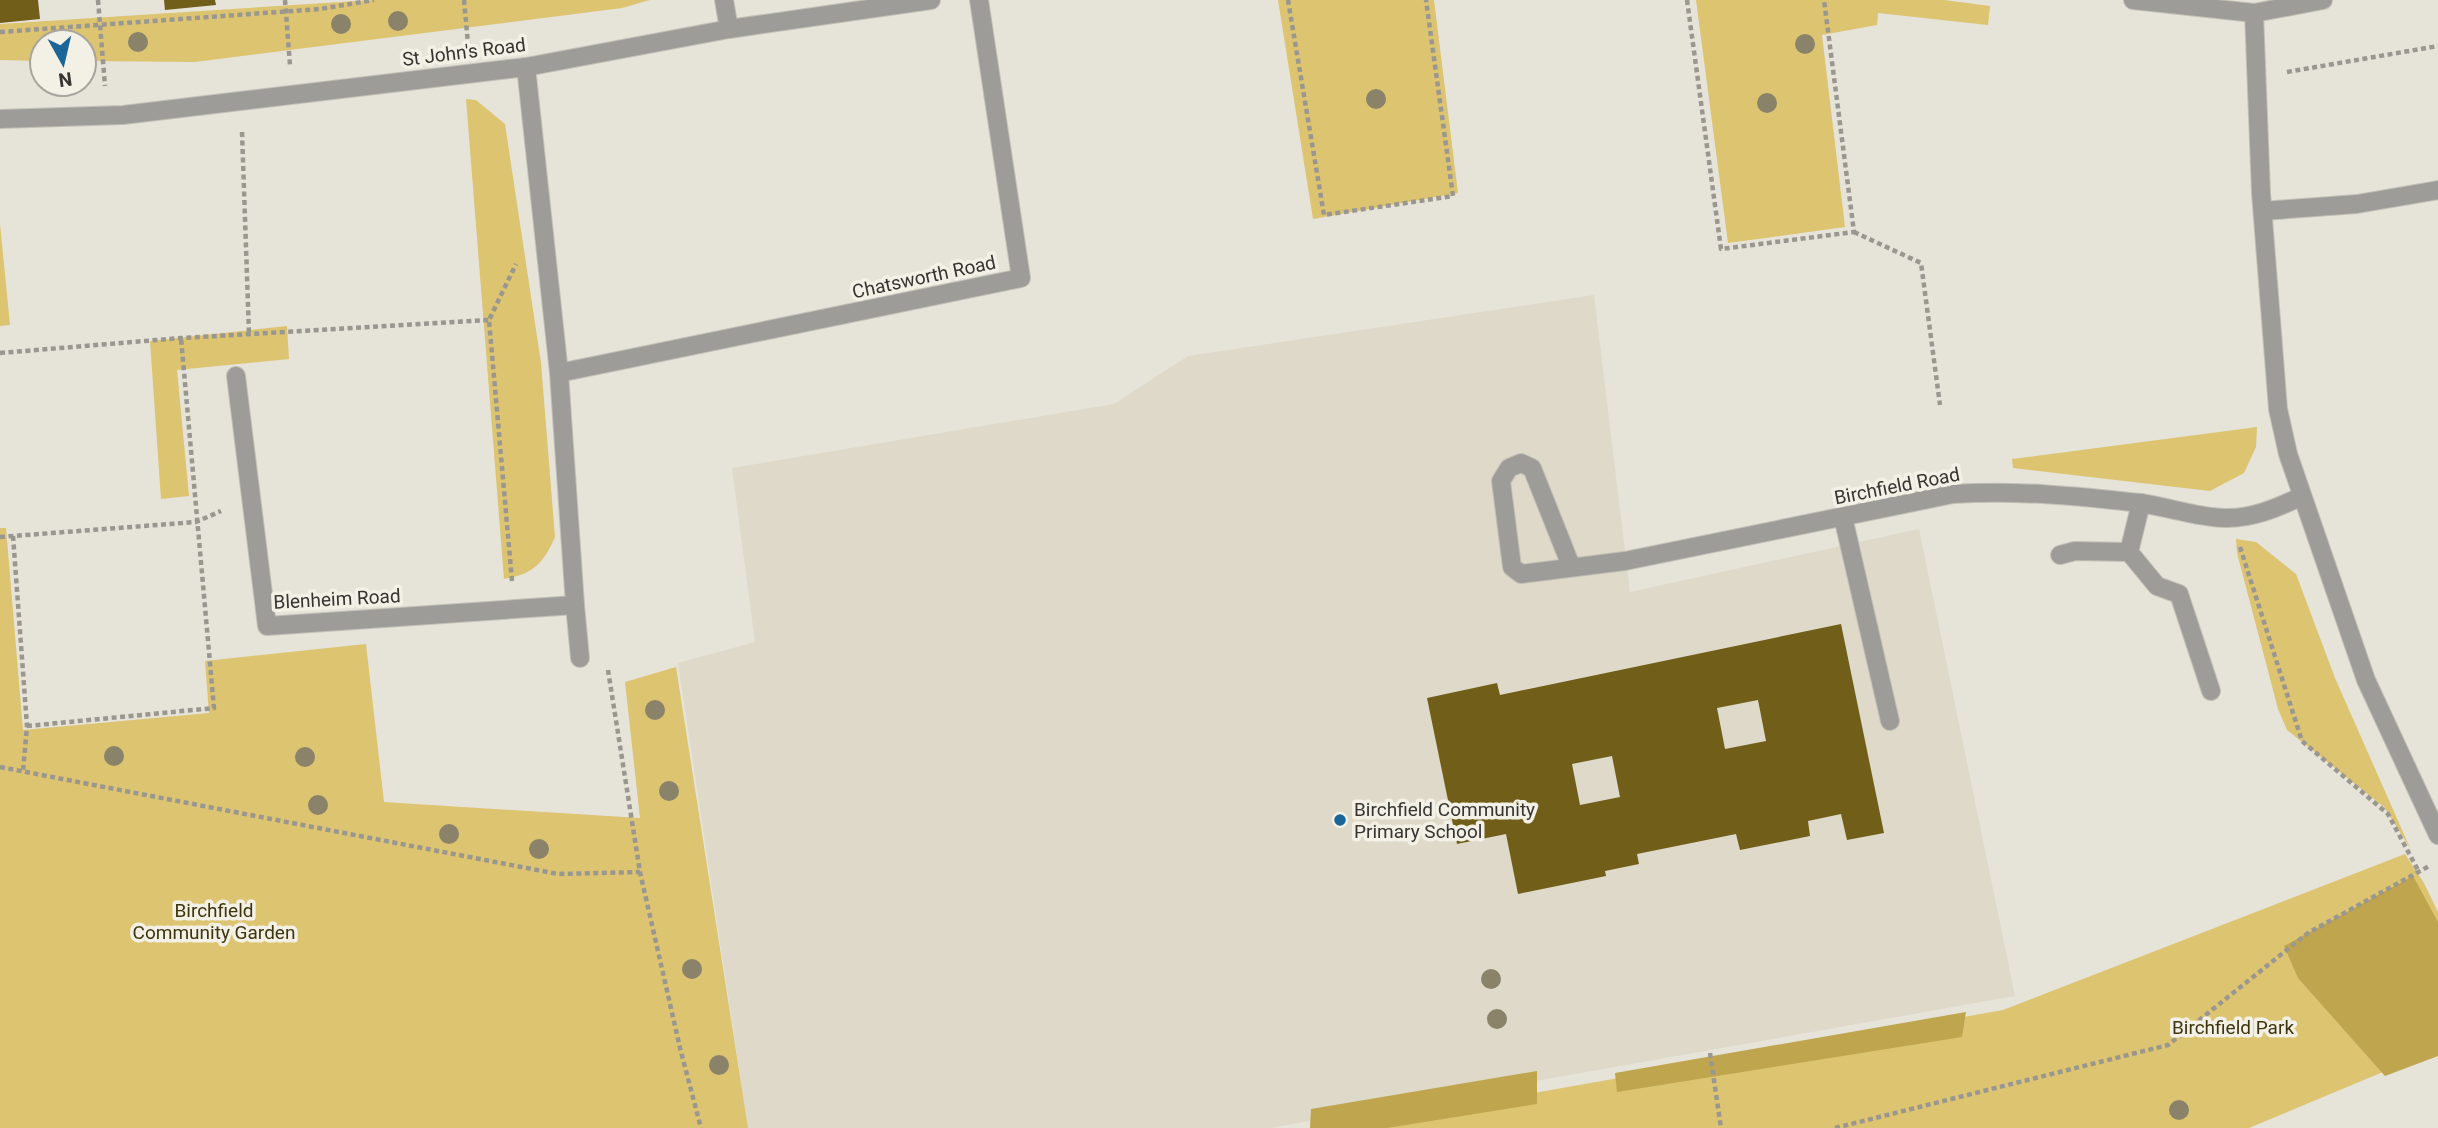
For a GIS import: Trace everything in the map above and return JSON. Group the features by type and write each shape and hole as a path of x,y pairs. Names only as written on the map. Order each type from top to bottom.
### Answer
{"street":[{"path":"724,0 729,29"},
{"name":"St John's Road","path":"0,119 108,115 526,67 729,29 931,0"},
{"name":"Chatsworth Road","path":"559,373 1021,278 979,0"},
{"path":"2133,0 2254,13 2323,0"},
{"path":"2254,13 2263,211 2278,409 2300,497 2366,680 2438,835"},
{"path":"526,67 559,373 580,658"},
{"path":"2263,211 2357,204 2438,190"},
{"name":"Blenheim Road","path":"236,376 267,626 575,605"},
{"name":"Birchfield Road","path":"1571,566 1532,468 1521,463 1509,468 1501,481 1512,567 1521,574 1626,561 1953,494 1986,492 2141,503 2225,518 2269,511 2300,497"},
{"path":"2129,552 2141,503"},
{"path":"1843,517 1891,721"},
{"path":"2060,555 2075,551 2129,552 2157,586 2179,594 2211,691"}],"path":[{"path":"98,0 108,115"},
{"path":"285,0 292,94"},
{"path":"0,32 286,12 374,0"},
{"path":"464,0 471,73"},
{"path":"1288,0 1324,215 1453,196 1426,0"},
{"path":"1687,0 1721,250 1854,232 1921,263 1940,405"},
{"path":"1824,0 1854,232"},
{"path":"2257,77 2438,46"},
{"path":"241,100 249,334"},
{"path":"0,353 181,338 489,320 514,609"},
{"path":"27,726 214,708 181,338"},
{"path":"0,537 196,522 251,498"},
{"path":"13,536 27,726 23,771"},
{"path":"2228,546 2242,547 2302,741 2388,814 2419,872"},
{"path":"580,658 606,657 640,872 701,1128"},
{"path":"0,767 558,874 640,872"},
{"path":"1835,1128 2168,1045 2308,933 2438,861"},
{"path":"1710,1053 1721,1128"}],"shaded area":[{"name":"Birchfield Community Primary School","path":"1594,295 1630,592 1919,529 2015,996 1270,1128 748,1128 678,663 755,642 732,468 1114,404 1188,356"},
{"path":"2413,876 2438,922 2438,1056 2385,1076 2298,978 2284,946"},
{"path":"1966,1012 1962,1037 1617,1092 1615,1073"},
{"path":"1537,1071 1537,1104 1387,1128 1310,1128 1311,1109"}],"green space":[{"path":"372,0 650,0 622,8 195,62 98,61 98,28 28,28 28,61 0,60 0,24"},
{"path":"1278,0 1434,0 1458,193 1313,219"},
{"path":"1696,0 1944,0 1990,6 1988,25 1878,13 1877,25 1822,35 1845,227 1728,243"},
{"path":"466,99 476,100 505,124 541,363 555,537 541,561 530,571 504,579"},
{"path":"0,224 10,325 0,326"},
{"path":"287,326 289,359 177,370 189,496 161,499 150,341"},
{"path":"2257,427 2256,447 2244,473 2210,491 2013,468 2012,459"},
{"name":"Birchfield Community Garden","path":"0,528 6,528 23,730 209,713 205,661 366,644 384,802 640,818 625,682 676,667 748,1128 0,1128"},
{"path":"2236,539 2256,542 2296,574 2335,678 2410,848 2384,807 2287,730 2278,709 2237,553"},
{"name":"Birchfield Park","path":"2405,854 2424,883 2438,912 2438,1049 2249,1128 1337,1128 2003,1010"}],"building":[{"path":"0,0 38,0 40,19 0,23"},
{"path":"164,0 215,0 216,5 165,10"},
{"path":"1841,624 1884,833 1847,840 1841,814 1808,821 1810,836 1740,850 1736,834 1637,854 1639,864 1605,871 1606,876 1518,894 1506,834 1457,844 1427,698 1497,683 1500,695","holes":["1758,700 1766,741 1725,749 1717,708","1612,756 1620,797 1580,805 1572,764"]}],"place":[{"name":"Birchfield Community Primary School","path":"1340,820"}]}
